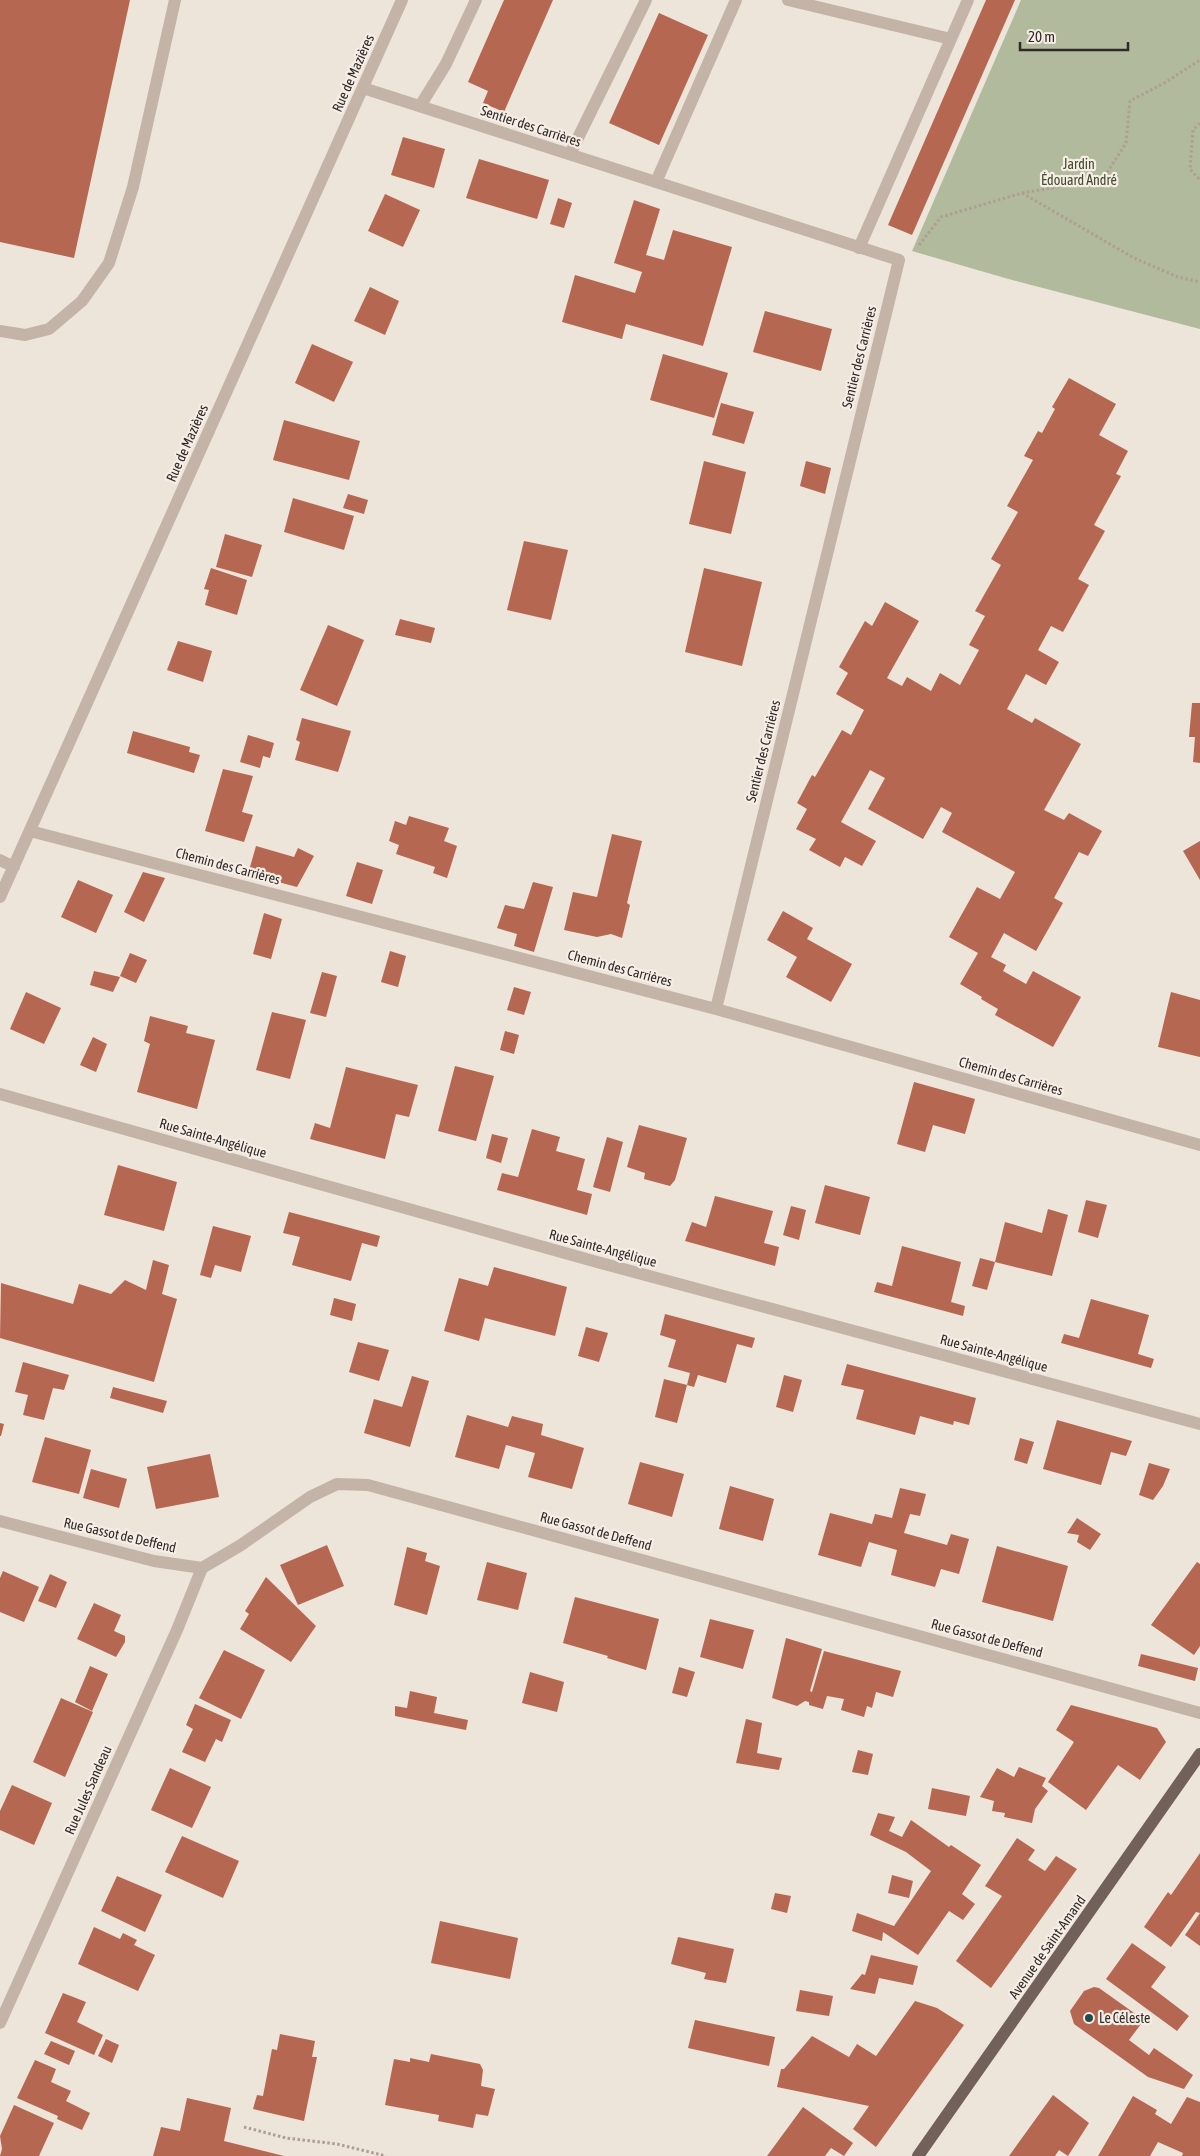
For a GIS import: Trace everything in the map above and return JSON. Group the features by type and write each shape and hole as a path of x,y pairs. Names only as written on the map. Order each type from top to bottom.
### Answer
{"main road":[{"name":"Avenue de Saint-Amand","path":"918,2156 1200,1754"}],"street":[{"path":"0,331 25,335 49,328 82,301 109,263 133,187 175,0"},
{"name":"Rue de Mazières","path":"0,897 402,0"},
{"path":"420,106 446,64 476,0"},
{"path":"570,154 646,0"},
{"path":"656,182 738,0"},
{"path":"788,0 951,39"},
{"path":"859,248 968,0"},
{"name":"Sentier des Carrières","path":"362,88 899,260 716,1008"},
{"name":"Chemin des Carrières","path":"30,831 716,1008 1200,1145"},
{"path":"0,860 14,867"},
{"name":"Rue Sainte-Angélique","path":"0,1094 597,1262 1200,1424"},
{"name":"Rue Gassot de Deffend","path":"0,1521 154,1562 202,1568 241,1546 310,1496 337,1484 368,1485 1200,1712"},
{"name":"Rue Jules Sandeau","path":"0,2023 177,1630 202,1568"}],"path":[{"path":"894,277 941,217 1022,193 1103,179 1126,143 1130,101 1166,82 1200,60"},
{"path":"1200,123 1193,130 1190,169 1200,180"},
{"path":"1022,193 1095,233 1134,258 1178,277 1200,282"},
{"path":"244,2127 286,2138 337,2144 386,2156"}],"green space":[{"name":"Jardin Édouard André","path":"1021,0 1200,0 1200,329 1005,278 912,251"}],"building":[{"path":"0,0 130,0 74,258 0,242"},
{"path":"504,0 553,0 504,112 483,103 488,91 468,82"},
{"path":"986,0 1015,0 912,235 888,225"},
{"path":"659,13 708,35 659,145 609,123"},
{"path":"403,137 445,149 434,188 391,175"},
{"path":"479,159 549,180 537,219 466,198"},
{"path":"385,194 420,210 403,247 368,231"},
{"path":"558,198 572,203 564,228 550,224"},
{"path":"634,200 660,209 646,255 664,260 673,230 732,247 703,346 626,324 622,339 562,322 575,275 635,293 642,272 614,263"},
{"path":"370,287 399,301 385,335 354,321"},
{"path":"765,311 832,329 821,371 753,352"},
{"path":"312,344 353,362 334,402 295,383"},
{"path":"663,354 728,373 714,418 650,400"},
{"path":"1069,378 1116,404 1099,435 1128,451 1116,474 1121,476 1094,525 1105,531 1078,579 1089,585 1063,632 1051,626 1038,650 1059,662 1046,685 1026,674 1007,709 1032,723 1035,718 1081,744 1044,810 1064,820 1069,813 1102,831 1088,856 1079,852 1054,898 1063,903 1036,951 1004,933 991,957 1006,965 1003,971 1026,984 1033,971 1081,997 1053,1047 995,1015 998,1009 960,984 978,953 949,937 977,887 1000,899 1015,872 942,832 952,813 941,807 923,839 868,809 885,778 870,770 841,822 876,841 862,866 845,857 840,867 809,850 816,839 796,829 807,809 797,803 812,775 815,777 842,730 851,735 864,710 836,694 848,673 839,667 865,621 872,626 885,602 919,621 887,678 902,686 907,677 931,691 940,673 960,685 979,650 969,645 985,616 975,611 1001,565 991,559 1018,512 1007,506 1033,460 1024,456 1038,431 1042,433 1055,409 1052,407"},
{"path":"721,403 754,412 744,444 712,435"},
{"path":"284,420 360,441 349,480 273,460"},
{"path":"704,461 746,472 731,534 689,524"},
{"path":"806,461 831,468 825,494 800,486"},
{"path":"348,494 368,500 364,514 343,508"},
{"path":"293,498 354,516 344,550 284,532"},
{"path":"225,534 262,545 252,577 216,567"},
{"path":"524,541 568,550 551,620 507,610"},
{"path":"211,568 247,580 237,615 205,605 209,590 204,589"},
{"path":"704,568 762,582 742,666 685,652"},
{"path":"400,619 435,628 431,643 395,635"},
{"path":"328,625 364,640 337,706 300,690"},
{"path":"178,641 212,651 203,682 167,670"},
{"path":"1192,703 1200,703 1200,763 1193,762 1195,737 1189,737"},
{"path":"302,718 351,731 338,772 295,760 300,742 296,740"},
{"path":"133,731 190,747 189,752 200,755 194,773 127,753"},
{"path":"248,735 274,743 270,758 263,756 260,768 240,762"},
{"path":"223,769 253,776 242,812 253,815 244,842 205,831"},
{"path":"409,816 449,828 444,841 457,846 447,878 433,873 435,867 396,854 399,845 389,841 395,821 406,825"},
{"path":"612,834 642,841 627,903 630,905 622,938 611,934 597,937 564,930 573,892 597,897"},
{"path":"1200,841 1200,880 1183,851"},
{"path":"256,846 294,857 298,848 314,856 297,887 248,874"},
{"path":"357,862 383,870 372,904 346,896"},
{"path":"143,872 165,878 144,922 124,912"},
{"path":"78,880 113,895 96,933 61,917"},
{"path":"533,882 553,887 534,952 514,946 517,934 497,928 505,905 524,909"},
{"path":"783,911 813,928 807,939 852,964 831,1002 786,977 797,957 767,940"},
{"path":"264,913 282,919 271,959 253,954"},
{"path":"390,951 406,956 398,987 381,982"},
{"path":"130,953 147,960 136,983 120,976"},
{"path":"94,971 120,977 113,992 90,985"},
{"path":"322,972 337,976 326,1017 310,1013"},
{"path":"514,987 531,992 524,1015 507,1010"},
{"path":"26,992 61,1008 44,1044 10,1029"},
{"path":"1171,992 1200,1000 1200,1057 1158,1047"},
{"path":"272,1012 306,1020 290,1079 256,1070"},
{"path":"150,1016 188,1026 186,1033 215,1040 197,1109 137,1092 150,1044 144,1041"},
{"path":"505,1031 519,1035 514,1054 500,1050"},
{"path":"93,1037 107,1044 96,1072 80,1065"},
{"path":"455,1066 494,1076 476,1141 438,1131"},
{"path":"346,1067 418,1085 409,1117 396,1114 385,1159 310,1139 315,1123 330,1128"},
{"path":"914,1082 975,1099 965,1134 933,1125 925,1152 897,1144"},
{"path":"639,1125 687,1138 675,1180 670,1186 644,1179 645,1173 627,1167"},
{"path":"532,1129 560,1137 556,1151 585,1159 577,1190 592,1194 587,1215 497,1190 502,1173 518,1177"},
{"path":"492,1134 508,1138 501,1163 486,1158"},
{"path":"607,1137 623,1142 610,1192 593,1187"},
{"path":"118,1165 177,1182 164,1231 104,1215"},
{"path":"825,1185 870,1197 860,1235 815,1223"},
{"path":"715,1196 773,1211 764,1243 779,1247 775,1266 685,1241 692,1222 706,1227"},
{"path":"1086,1200 1107,1205 1098,1238 1078,1232"},
{"path":"791,1206 806,1210 799,1240 783,1235"},
{"path":"1048,1209 1068,1215 1052,1276 995,1262 1005,1222 1042,1233"},
{"path":"289,1212 380,1236 377,1247 362,1243 351,1281 292,1265 300,1237 283,1233"},
{"path":"213,1226 251,1236 241,1272 215,1265 211,1278 200,1275"},
{"path":"902,1246 961,1262 951,1302 965,1306 963,1316 874,1292 877,1282 892,1286"},
{"path":"980,1258 995,1262 987,1290 972,1286"},
{"path":"153,1260 169,1265 162,1294 177,1299 154,1382 0,1338 1,1283 73,1304 79,1284 111,1294 125,1280 146,1290"},
{"path":"494,1267 567,1287 555,1336 485,1318 479,1341 444,1331 459,1278 488,1286"},
{"path":"334,1298 356,1304 352,1321 330,1315"},
{"path":"1091,1299 1149,1315 1138,1354 1154,1359 1151,1368 1061,1343 1064,1334 1079,1338"},
{"path":"665,1314 755,1338 752,1348 737,1344 726,1383 698,1375 694,1387 687,1385 690,1373 668,1367 676,1340 660,1335"},
{"path":"586,1327 608,1333 599,1362 578,1356"},
{"path":"358,1342 389,1350 379,1381 349,1372"},
{"path":"23,1362 69,1375 64,1390 53,1388 44,1420 23,1415 28,1395 15,1392"},
{"path":"847,1364 976,1398 969,1425 954,1421 953,1425 920,1416 915,1435 856,1419 864,1390 841,1385"},
{"path":"784,1375 802,1380 793,1412 776,1407"},
{"path":"412,1376 429,1381 410,1447 364,1433 374,1399 402,1407"},
{"path":"664,1379 687,1385 677,1423 655,1417"},
{"path":"113,1387 167,1401 163,1413 110,1398"},
{"path":"467,1415 508,1427 512,1416 543,1424 541,1435 584,1448 572,1489 528,1477 535,1453 506,1445 499,1469 455,1457"},
{"path":"1057,1420 1132,1441 1126,1456 1111,1452 1101,1485 1043,1469"},
{"path":"0,1423 4,1424 1,1436 0,1436"},
{"path":"45,1437 91,1450 79,1494 32,1482"},
{"path":"1020,1438 1034,1442 1027,1464 1014,1460"},
{"path":"210,1454 219,1497 156,1509 147,1467"},
{"path":"640,1462 684,1474 672,1517 628,1504"},
{"path":"1149,1463 1170,1469 1163,1486 1153,1500 1139,1495"},
{"path":"91,1469 127,1479 119,1508 83,1498"},
{"path":"730,1486 774,1499 763,1541 719,1529"},
{"path":"900,1488 926,1494 920,1516 910,1514 904,1533 947,1545 951,1534 969,1539 959,1574 941,1569 935,1587 891,1575 897,1550 869,1542 861,1567 818,1555 830,1513 872,1524 875,1514 892,1518"},
{"path":"1077,1518 1101,1534 1090,1550 1077,1542 1079,1535 1067,1533"},
{"path":"327,1545 344,1586 298,1605 280,1565"},
{"path":"997,1546 1068,1566 1053,1621 982,1602"},
{"path":"407,1547 427,1553 425,1561 440,1566 427,1615 394,1605"},
{"path":"487,1562 527,1573 518,1610 477,1600"},
{"path":"1197,1562 1200,1564 1200,1646 1194,1655 1151,1625"},
{"path":"3,1571 39,1587 24,1622 0,1612 0,1578"},
{"path":"50,1574 67,1582 56,1608 38,1601"},
{"path":"266,1577 316,1626 291,1662 240,1629 249,1614 245,1611"},
{"path":"575,1597 659,1619 646,1670 607,1658 608,1656 563,1643"},
{"path":"94,1603 121,1615 114,1631 125,1636 125,1642 116,1657 77,1639"},
{"path":"710,1619 754,1630 743,1669 700,1657"},
{"path":"786,1638 822,1649 810,1691 812,1692 824,1651 901,1671 893,1697 876,1692 872,1708 867,1706 864,1717 841,1710 844,1699 827,1696 823,1709 809,1705 809,1702 805,1701 797,1706 772,1698"},
{"path":"224,1650 265,1670 241,1719 199,1698"},
{"path":"1141,1654 1198,1668 1195,1681 1138,1666"},
{"path":"90,1666 108,1674 92,1711 75,1702"},
{"path":"679,1667 695,1672 687,1697 672,1693"},
{"path":"530,1672 564,1682 557,1712 522,1703"},
{"path":"410,1691 437,1697 434,1713 468,1720 466,1730 395,1716 395,1706 407,1708"},
{"path":"61,1698 93,1712 65,1777 33,1762"},
{"path":"195,1704 231,1720 222,1742 216,1739 205,1762 182,1752 193,1729 186,1725"},
{"path":"1071,1705 1157,1728 1166,1742 1140,1780 1118,1765 1086,1810 1048,1782 1074,1742 1056,1730"},
{"path":"746,1719 762,1723 757,1753 782,1758 779,1770 736,1763"},
{"path":"858,1750 873,1754 868,1775 852,1772"},
{"path":"1019,1767 1046,1778 1042,1786 1048,1791 1035,1809 1032,1823 1004,1817 1005,1813 992,1811 994,1801 980,1797 997,1768 1014,1777"},
{"path":"170,1768 211,1787 192,1828 151,1810"},
{"path":"12,1785 52,1803 34,1845 0,1830 0,1811"},
{"path":"932,1788 970,1796 966,1816 928,1809"},
{"path":"878,1813 895,1817 889,1831 902,1837 911,1820 949,1847 951,1845 981,1865 962,1894 975,1904 963,1920 949,1911 918,1955 883,1932 882,1941 852,1931 857,1913 894,1926 931,1871 906,1852 870,1835"},
{"path":"182,1836 239,1861 223,1898 165,1872"},
{"path":"1017,1838 1035,1850 1028,1860 1045,1871 1056,1856 1077,1869 991,1988 956,1961 1002,1896 985,1886"},
{"path":"1200,1853 1200,1913 1196,1912 1171,1947 1144,1927 1168,1892 1171,1895"},
{"path":"892,1875 913,1881 909,1898 888,1893"},
{"path":"117,1876 162,1895 145,1932 101,1911"},
{"path":"775,1893 791,1896 787,1913 771,1909"},
{"path":"1200,1913 1200,1946 1185,1935"},
{"path":"440,1921 518,1938 510,1979 431,1963"},
{"path":"94,1927 120,1939 123,1933 137,1940 134,1945 155,1955 138,1991 78,1964"},
{"path":"678,1937 734,1949 726,1983 704,1979 706,1973 671,1964"},
{"path":"1132,1943 1166,1967 1151,1987 1189,2016 1177,2031 1106,1979"},
{"path":"871,1955 918,1966 913,1985 879,1978 875,1994 850,1989 862,1974 865,1975"},
{"path":"1094,1987 1099,1988 1144,2020 1129,2040 1149,2055 1154,2048 1193,2075 1184,2089 1148,2077 1074,2024 1070,2011 1084,1991"},
{"path":"800,1990 833,1996 829,2016 796,2011"},
{"path":"63,1993 86,2002 77,2022 103,2035 94,2055 45,2033"},
{"path":"915,2001 937,2008 964,2025 876,2147 853,2129 869,2106 777,2087 781,2069 784,2069 812,2036 849,2057 857,2044 876,2056"},
{"path":"695,2020 775,2037 769,2066 688,2048"},
{"path":"280,2034 315,2041 312,2057 317,2057 304,2121 253,2109 257,2095 263,2096 272,2049 277,2050"},
{"path":"106,2039 119,2045 112,2063 98,2056"},
{"path":"51,2041 75,2051 69,2065 44,2054"},
{"path":"431,2054 480,2064 483,2070 481,2086 495,2089 488,2116 476,2114 473,2128 438,2121 439,2115 385,2105 394,2059 410,2062 410,2058 429,2062"},
{"path":"35,2060 56,2069 51,2082 71,2091 66,2101 90,2113 82,2130 57,2119 58,2116 17,2098"},
{"path":"1053,2095 1089,2123 1068,2156 1059,2150 1055,2156 1009,2156"},
{"path":"1133,2096 1157,2110 1155,2114 1171,2124 1187,2097 1200,2102 1200,2156 1182,2156 1183,2153 1158,2142 1150,2156 1098,2156"},
{"path":"187,2098 231,2108 224,2141 284,2156 153,2156 161,2127 180,2131"},
{"path":"14,2105 54,2123 39,2156 0,2156 2,2149 0,2136"},
{"path":"803,2107 853,2143 844,2156 831,2148 825,2156 767,2156"}],"place":[{"name":"Le Céleste","path":"1089,2018"}]}
